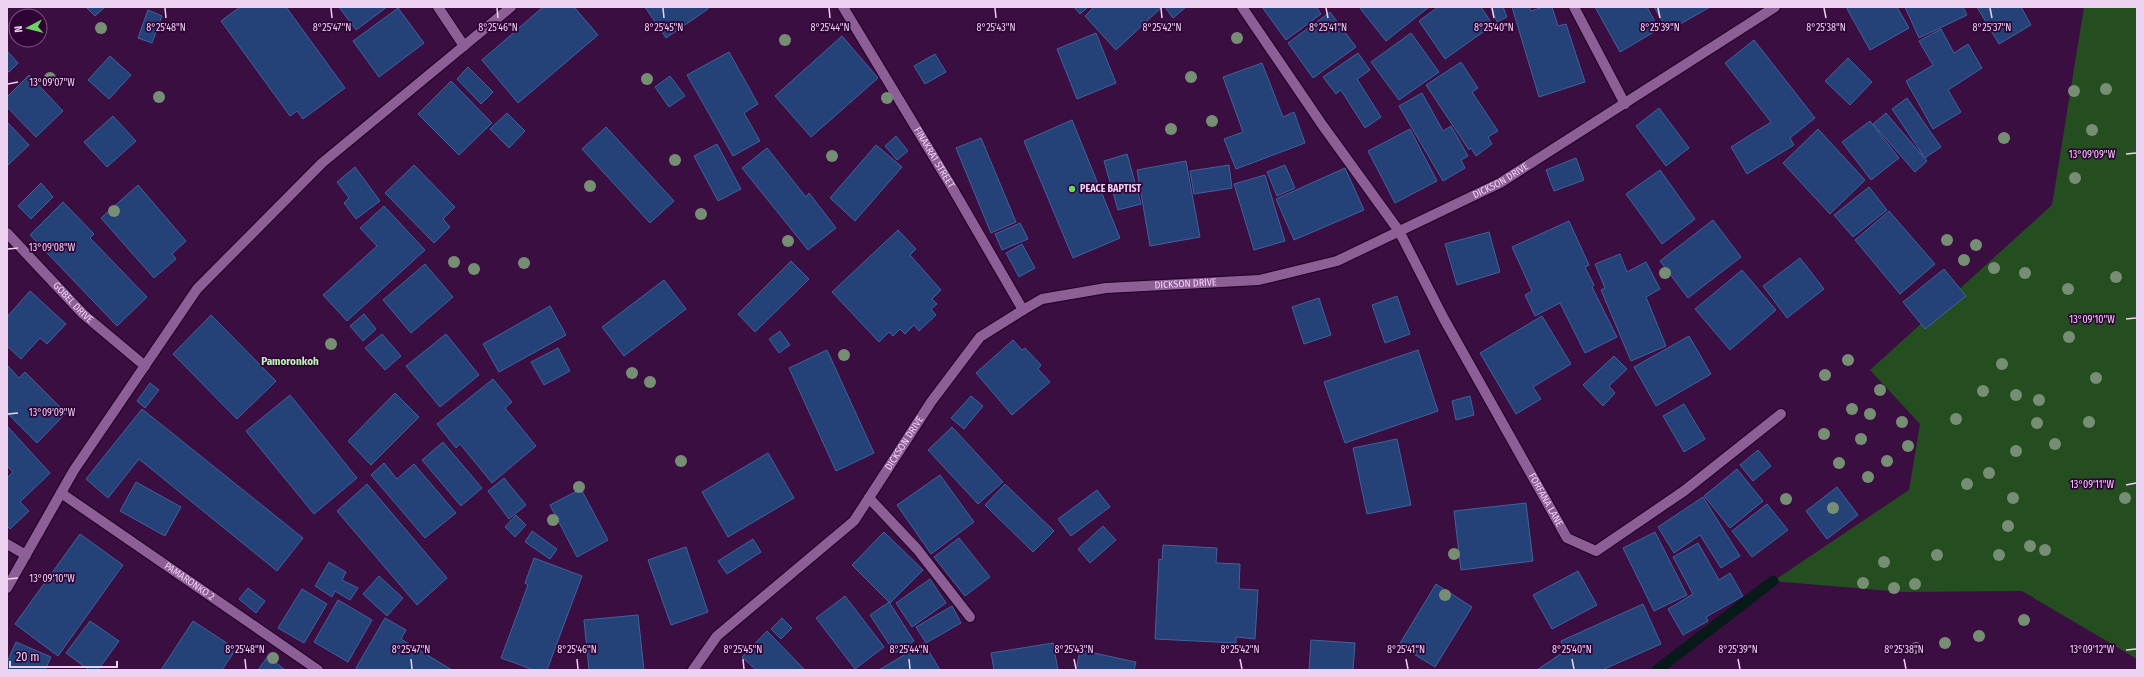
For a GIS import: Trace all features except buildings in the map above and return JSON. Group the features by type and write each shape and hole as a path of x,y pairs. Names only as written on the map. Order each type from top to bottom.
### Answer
{"street":[{"path":"438,7 464,46"},
{"path":"8,585 74,470 197,289 322,163 511,7"},
{"name":"FINAKRA1 STREET","path":"843,7 950,184 1023,310"},
{"path":"1242,7 1323,126 1399,231"},
{"path":"1574,7 1625,104"},
{"name":"DICKSON DRIVE","path":"693,670 717,636 854,521 931,402 980,337 1023,310 1042,299 1106,288 1259,280 1337,261 1500,183 1774,7"},
{"name":"FORFANA LANE","path":"1399,231 1444,319 1567,538 1596,551 1684,491 1781,414"},
{"name":"GOBEL DRIVE","path":"7,232 83,314 145,366"},
{"name":"PAMARONKO 2","path":"61,493 318,670"},
{"path":"869,498 917,549 970,617"},
{"path":"7,544 26,555"}],"green space":[{"path":"2084,7 2137,7 2137,659 2022,591 1902,592 1773,581 1909,490 1920,424 1870,370 2052,205"}],"waterway":[{"path":"1657,670 1773,581"}],"place":[{"name":"PEACE BAPTIST","path":"1072,189"}],"district":[{"name":"Pamoronkoh","path":"290,361"}]}
